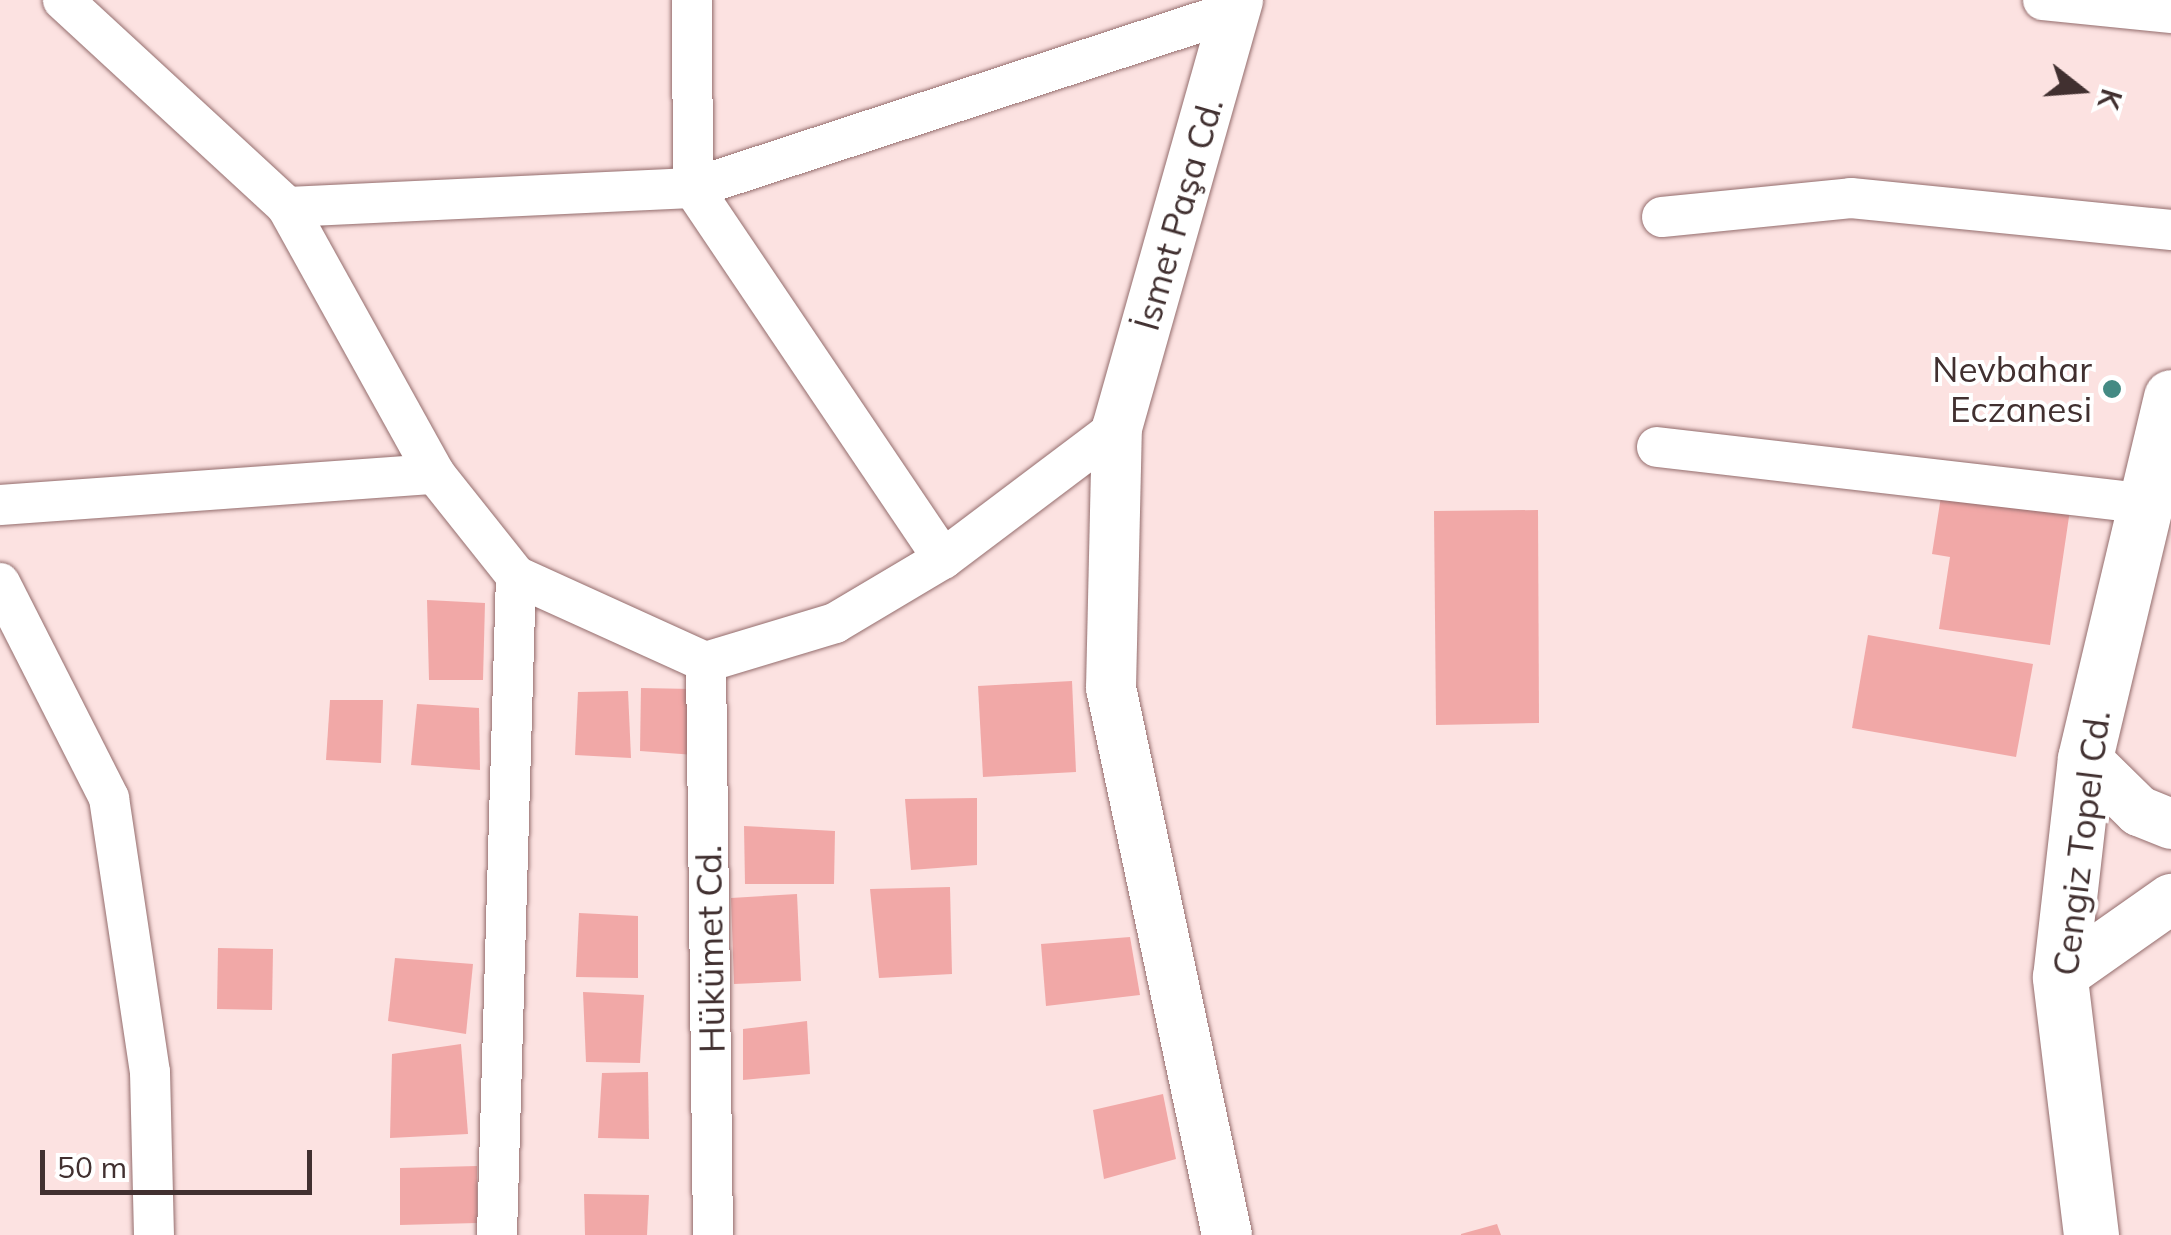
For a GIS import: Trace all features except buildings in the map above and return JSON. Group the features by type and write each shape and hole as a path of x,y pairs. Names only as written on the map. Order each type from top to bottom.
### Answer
{"main road":[{"name":"Cengiz Topel Cd.","path":"2091,1235 2060,978 2085,758 2158,498 2171,397"}],"street":[{"path":"63,0 287,207 435,474 516,576 706,662 835,623 943,559 1116,428"},
{"path":"692,0 694,188 943,559"},
{"path":"2043,0 2171,13"},
{"path":"287,207 694,188 1238,5"},
{"name":"İsmet Paşa Cd.","path":"1227,1235 1110,688 1116,428 1238,5"},
{"path":"1662,217 1851,198 2171,230"},
{"path":"1657,448 2158,498"},
{"path":"0,505 435,474"},
{"path":"497,1235 516,576"},
{"path":"0,582 109,798 150,1072 154,1235"},
{"name":"Hükümet Cd.","path":"706,662 713,1235"},
{"path":"2085,758 2138,811 2171,824"},
{"path":"2060,978 2171,900"}],"place":[{"name":"Nevbahar Eczanesi","path":"2112,389"}]}
